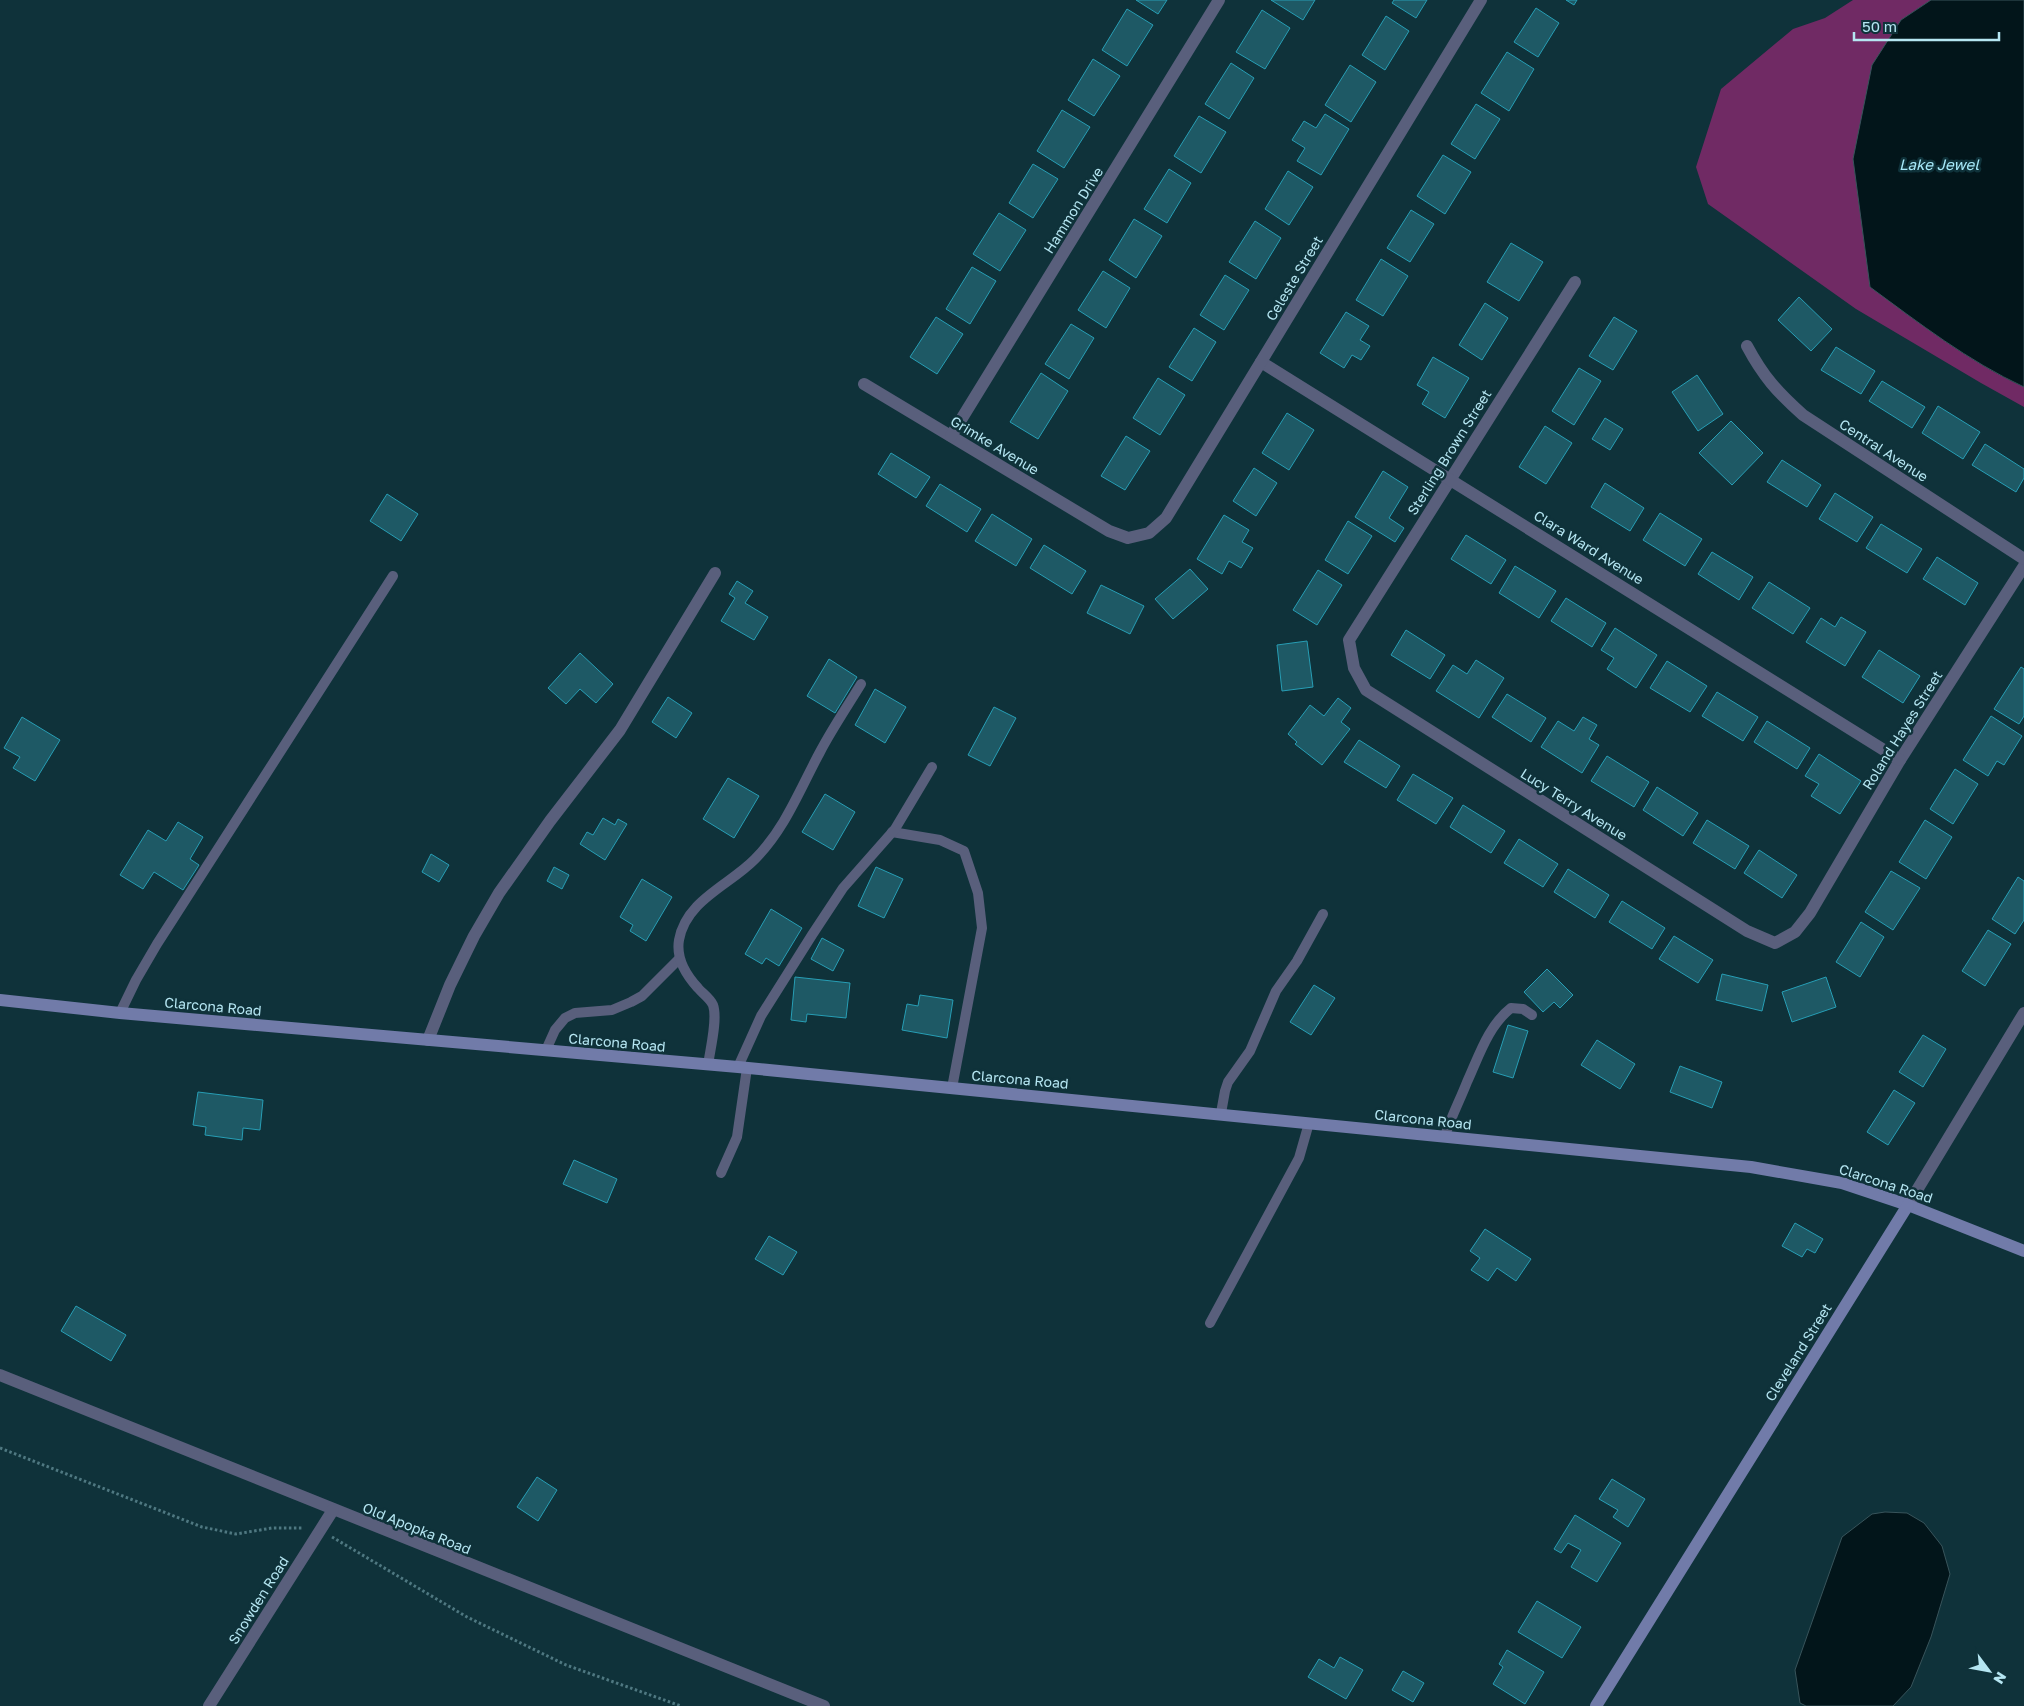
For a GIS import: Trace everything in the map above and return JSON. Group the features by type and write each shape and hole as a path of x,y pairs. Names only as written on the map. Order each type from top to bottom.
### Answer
{"main road":[{"name":"Clarcona Road","path":"0,1000 120,1013 742,1068 1752,1166 1842,1183 1908,1205 1998,1239 2024,1251"},
{"name":"Cleveland Street","path":"1596,1706 1908,1205"}],"street":[{"name":"Hammon Drive","path":"952,436 1219,0"},
{"name":"Celeste Street","path":"1109,531 1128,538 1149,533 1166,518 1481,0"},
{"name":"Sterling Brown Street","path":"1349,640 1575,282"},
{"name":"Central Avenue","path":"1747,346 1761,372 1780,394 1803,415 2024,559"},
{"name":"Clara Ward Avenue","path":"1261,362 1900,760"},
{"name":"Grimke Avenue","path":"864,384 1109,531"},
{"name":"Roland Hayes Street","path":"1810,913 1900,760 2024,566"},
{"path":"428,1040 450,984 474,936 499,893 550,821 620,730 716,573"},
{"name":"Lucy Terry Avenue","path":"1349,640 1354,668 1366,690 1747,931 1774,942 1795,932 1810,913"},
{"name":"Cleveland Street","path":"1908,1205 2024,1012"},
{"name":"Old Apopka Road","path":"0,1376 824,1706"},
{"name":"Snowden Road","path":"209,1706 333,1510"}],"lane":[{"path":"120,1013 157,944 393,576"},
{"path":"708,1065 714,1019 713,1005 696,987 679,959 680,940 687,921 697,904 731,881 755,860 772,840 821,750 861,684"},
{"path":"721,1173 737,1137 742,1068 760,1016 843,888 892,832 932,767"},
{"path":"892,832 940,840 964,851 978,893 982,928 952,1088"},
{"path":"1221,1114 1228,1082 1250,1050 1276,991 1297,961 1322,914"},
{"path":"546,1050 555,1030 565,1018 575,1013 612,1010 631,1002 642,996 679,959"},
{"path":"1445,1136 1453,1111 1476,1059 1496,1023 1511,1008 1522,1009 1532,1015"},
{"path":"1210,1323 1299,1158 1309,1122"}],"path":[{"path":"0,1448 202,1527 236,1534 272,1528 320,1530 467,1617 566,1665 681,1706"}],"shaded area":[{"path":"1853,0 1931,0 1901,20 1870,286 1964,353 2003,377 2024,387 2024,407 1856,309 1708,204 1696,167 1721,89 1793,29 1825,18"}],"water":[{"name":"Lake Jewel","path":"1931,0 2024,0 2024,387 2003,377 1925,328 1870,287 1853,159 1872,65 1901,20"},
{"path":"1885,1512 1907,1513 1924,1523 1942,1546 1950,1574 1931,1637 1911,1687 1893,1706 1806,1706 1800,1703 1795,1670 1842,1537 1872,1514"}],"building":[{"path":"1136,0 1167,0 1158,14"},
{"path":"1271,0 1315,0 1303,20"},
{"path":"1394,0 1427,0 1416,18 1392,3"},
{"path":"1566,0 1577,0 1574,5"},
{"path":"1536,8 1559,23 1538,57 1514,42"},
{"path":"1127,9 1153,25 1127,66 1102,50"},
{"path":"1262,10 1290,28 1265,69 1236,52"},
{"path":"1386,16 1409,31 1385,70 1362,55"},
{"path":"1507,52 1534,69 1509,111 1481,93"},
{"path":"1093,59 1120,76 1094,116 1068,100"},
{"path":"1231,63 1254,78 1229,119 1205,104"},
{"path":"1350,65 1376,82 1351,122 1325,105"},
{"path":"1476,104 1500,119 1475,159 1451,144"},
{"path":"1062,110 1090,127 1064,168 1037,151"},
{"path":"1325,114 1349,129 1321,175 1297,161 1305,148 1292,140 1304,121 1316,128"},
{"path":"1199,116 1226,132 1201,173 1174,156"},
{"path":"1443,155 1471,172 1445,214 1417,196"},
{"path":"1033,164 1058,179 1033,218 1009,203"},
{"path":"1169,169 1191,183 1167,223 1144,209"},
{"path":"1288,171 1313,187 1289,225 1265,209"},
{"path":"1411,210 1434,224 1410,262 1387,248"},
{"path":"999,213 1026,230 1000,271 973,254"},
{"path":"1134,219 1162,236 1136,278 1109,260"},
{"path":"1255,221 1281,238 1256,279 1229,262"},
{"path":"1511,243 1543,262 1519,301 1487,282"},
{"path":"1381,259 1408,276 1383,316 1356,300"},
{"path":"972,267 996,281 970,324 946,309"},
{"path":"1103,271 1130,288 1106,328 1078,310"},
{"path":"1225,275 1249,290 1224,330 1200,315"},
{"path":"1799,297 1832,329 1811,351 1778,320"},
{"path":"1485,303 1508,318 1482,360 1459,345"},
{"path":"1346,312 1369,326 1360,340 1370,346 1361,360 1352,355 1344,368 1320,353"},
{"path":"936,317 963,334 937,374 910,357"},
{"path":"1614,317 1637,331 1613,370 1589,356"},
{"path":"1071,324 1094,338 1069,379 1045,364"},
{"path":"1194,328 1216,342 1192,381 1169,367"},
{"path":"1836,347 1875,371 1861,394 1821,370"},
{"path":"1433,357 1469,378 1445,418 1422,404 1429,392 1417,385"},
{"path":"1579,368 1601,381 1574,425 1552,411"},
{"path":"1041,373 1068,391 1038,439 1010,422"},
{"path":"1697,375 1723,414 1698,431 1672,392"},
{"path":"1158,378 1185,395 1160,435 1133,418"},
{"path":"1882,381 1925,407 1912,428 1869,401"},
{"path":"1938,406 1980,432 1963,459 1922,433"},
{"path":"1287,413 1314,430 1289,470 1262,453"},
{"path":"1605,418 1623,429 1610,450 1592,439"},
{"path":"1731,421 1763,453 1732,485 1699,453"},
{"path":"1545,426 1572,443 1546,484 1519,467"},
{"path":"1126,436 1150,451 1125,490 1101,476"},
{"path":"1985,444 2024,469 2024,478 2016,492 1972,465"},
{"path":"891,453 930,477 916,498 878,474"},
{"path":"1782,460 1821,485 1807,507 1767,482"},
{"path":"1254,468 1277,483 1256,516 1233,501"},
{"path":"1383,471 1408,487 1389,518 1404,528 1395,542 1355,517"},
{"path":"1605,483 1644,508 1630,531 1591,507"},
{"path":"940,484 981,509 967,532 926,506"},
{"path":"1835,493 1873,517 1857,542 1819,519"},
{"path":"387,494 418,514 401,541 370,521"},
{"path":"1660,513 1702,539 1685,566 1643,540"},
{"path":"992,514 1032,539 1016,566 975,541"},
{"path":"1224,515 1249,530 1242,542 1253,548 1241,568 1229,561 1222,574 1197,559"},
{"path":"1348,521 1372,536 1348,574 1325,560"},
{"path":"1881,524 1922,549 1907,573 1866,548"},
{"path":"1466,535 1506,560 1491,584 1451,559"},
{"path":"1044,545 1086,571 1072,594 1030,568"},
{"path":"1712,552 1753,577 1739,600 1698,574"},
{"path":"1937,557 1978,583 1965,605 1923,579"},
{"path":"1515,566 1556,591 1539,618 1499,593"},
{"path":"1190,569 1208,589 1173,619 1155,599"},
{"path":"1318,570 1342,585 1317,625 1293,610"},
{"path":"737,581 753,591 745,603 768,617 754,640 721,621 735,598 729,594"},
{"path":"1769,582 1810,608 1793,634 1752,608"},
{"path":"1101,585 1144,606 1130,634 1087,613"},
{"path":"1566,598 1606,623 1592,647 1551,621"},
{"path":"1841,617 1866,632 1845,666 1806,642 1821,618 1835,627"},
{"path":"1615,628 1657,655 1636,688 1607,669 1614,658 1601,650"},
{"path":"1406,630 1445,655 1430,679 1391,655"},
{"path":"1307,641 1313,687 1282,691 1277,645"},
{"path":"1879,650 1920,676 1903,703 1862,677"},
{"path":"580,653 613,684 596,703 580,689 566,704 548,688"},
{"path":"829,659 857,677 835,713 807,696"},
{"path":"1476,660 1504,678 1479,718 1436,691 1453,665 1467,674"},
{"path":"1667,661 1707,686 1690,712 1650,688"},
{"path":"2021,667 2024,669 2024,716 2019,724 1994,709"},
{"path":"875,689 906,707 885,743 855,725"},
{"path":"1717,692 1758,717 1743,741 1702,716"},
{"path":"1507,694 1546,718 1531,742 1492,717"},
{"path":"668,697 692,713 676,738 652,722"},
{"path":"1338,698 1351,708 1341,722 1350,729 1322,765 1295,744 1297,742 1288,734 1310,705 1324,716"},
{"path":"994,707 1016,718 990,766 968,755"},
{"path":"1991,716 2022,736 2004,765 1997,761 1988,776 1963,760"},
{"path":"22,717 60,740 35,781 13,768 20,757 4,748"},
{"path":"1583,717 1597,725 1589,739 1599,745 1582,773 1541,747 1558,721 1574,731"},
{"path":"1767,721 1810,748 1797,769 1754,742"},
{"path":"1359,740 1400,766 1386,788 1344,762"},
{"path":"1819,754 1861,781 1840,814 1811,796 1819,784 1805,776"},
{"path":"1607,756 1649,782 1634,807 1591,781"},
{"path":"1955,769 1978,784 1953,824 1930,809"},
{"path":"1413,774 1453,798 1436,824 1397,800"},
{"path":"728,778 759,796 734,838 703,819"},
{"path":"1657,787 1698,813 1683,836 1643,810"},
{"path":"825,794 855,812 833,850 802,832"},
{"path":"1463,805 1505,831 1491,853 1450,827"},
{"path":"603,818 615,825 618,819 627,824 605,860 580,844 587,832 593,835"},
{"path":"1707,820 1749,846 1735,869 1693,843"},
{"path":"1925,820 1952,837 1926,879 1899,862"},
{"path":"178,822 203,837 190,859 199,865 183,890 154,872 143,889 120,875 148,830 166,841"},
{"path":"1519,839 1558,864 1543,887 1504,863"},
{"path":"1759,850 1797,875 1782,898 1744,873"},
{"path":"431,854 449,865 439,882 422,872"},
{"path":"554,867 569,875 562,889 547,881"},
{"path":"876,867 903,879 884,918 858,906"},
{"path":"1568,869 1609,895 1595,918 1554,892"},
{"path":"1891,871 1920,888 1893,930 1865,912"},
{"path":"2018,877 2024,881 2024,920 2015,934 1992,919"},
{"path":"642,879 672,897 646,941 630,931 633,925 620,917"},
{"path":"1622,901 1665,928 1652,949 1609,922"},
{"path":"771,909 802,928 779,966 766,958 762,964 745,954"},
{"path":"1861,922 1884,937 1860,977 1836,962"},
{"path":"1988,930 2011,944 1985,986 1962,971"},
{"path":"1674,936 1713,960 1698,983 1659,959"},
{"path":"822,938 844,950 833,971 811,959"},
{"path":"1547,969 1573,995 1560,1008 1554,1002 1543,1012 1524,992"},
{"path":"1722,974 1768,985 1762,1011 1716,1000"},
{"path":"795,977 850,983 846,1018 807,1014 806,1022 791,1020"},
{"path":"1826,977 1836,1007 1792,1022 1782,992"},
{"path":"1314,985 1335,998 1311,1035 1290,1022"},
{"path":"920,995 953,1000 947,1038 902,1030 907,1004 918,1006"},
{"path":"1508,1025 1528,1031 1513,1078 1493,1072"},
{"path":"1923,1035 1946,1049 1923,1087 1899,1072"},
{"path":"1597,1040 1635,1064 1620,1089 1581,1065"},
{"path":"1680,1066 1722,1082 1712,1108 1670,1092"},
{"path":"1894,1090 1915,1103 1888,1145 1867,1132"},
{"path":"198,1092 263,1100 260,1130 243,1128 242,1140 205,1135 206,1127 193,1125"},
{"path":"574,1160 617,1179 607,1203 563,1184"},
{"path":"1795,1223 1823,1239 1815,1253 1807,1249 1802,1257 1782,1246"},
{"path":"1485,1229 1531,1259 1516,1281 1497,1268 1488,1281 1471,1270 1480,1258 1470,1251"},
{"path":"769,1236 797,1252 783,1275 755,1259"},
{"path":"76,1306 126,1335 111,1361 61,1331"},
{"path":"537,1477 557,1490 538,1521 517,1507"},
{"path":"1612,1479 1645,1499 1628,1527 1613,1517 1618,1510 1599,1499"},
{"path":"1575,1515 1621,1543 1597,1582 1571,1567 1581,1550 1568,1543 1561,1553 1554,1549"},
{"path":"1537,1601 1581,1627 1562,1658 1518,1632"},
{"path":"1507,1650 1544,1672 1525,1704 1493,1684 1503,1667 1499,1664"},
{"path":"1340,1657 1363,1670 1346,1699 1308,1677 1319,1659 1334,1668"},
{"path":"1403,1671 1424,1683 1413,1702 1392,1690"}]}
